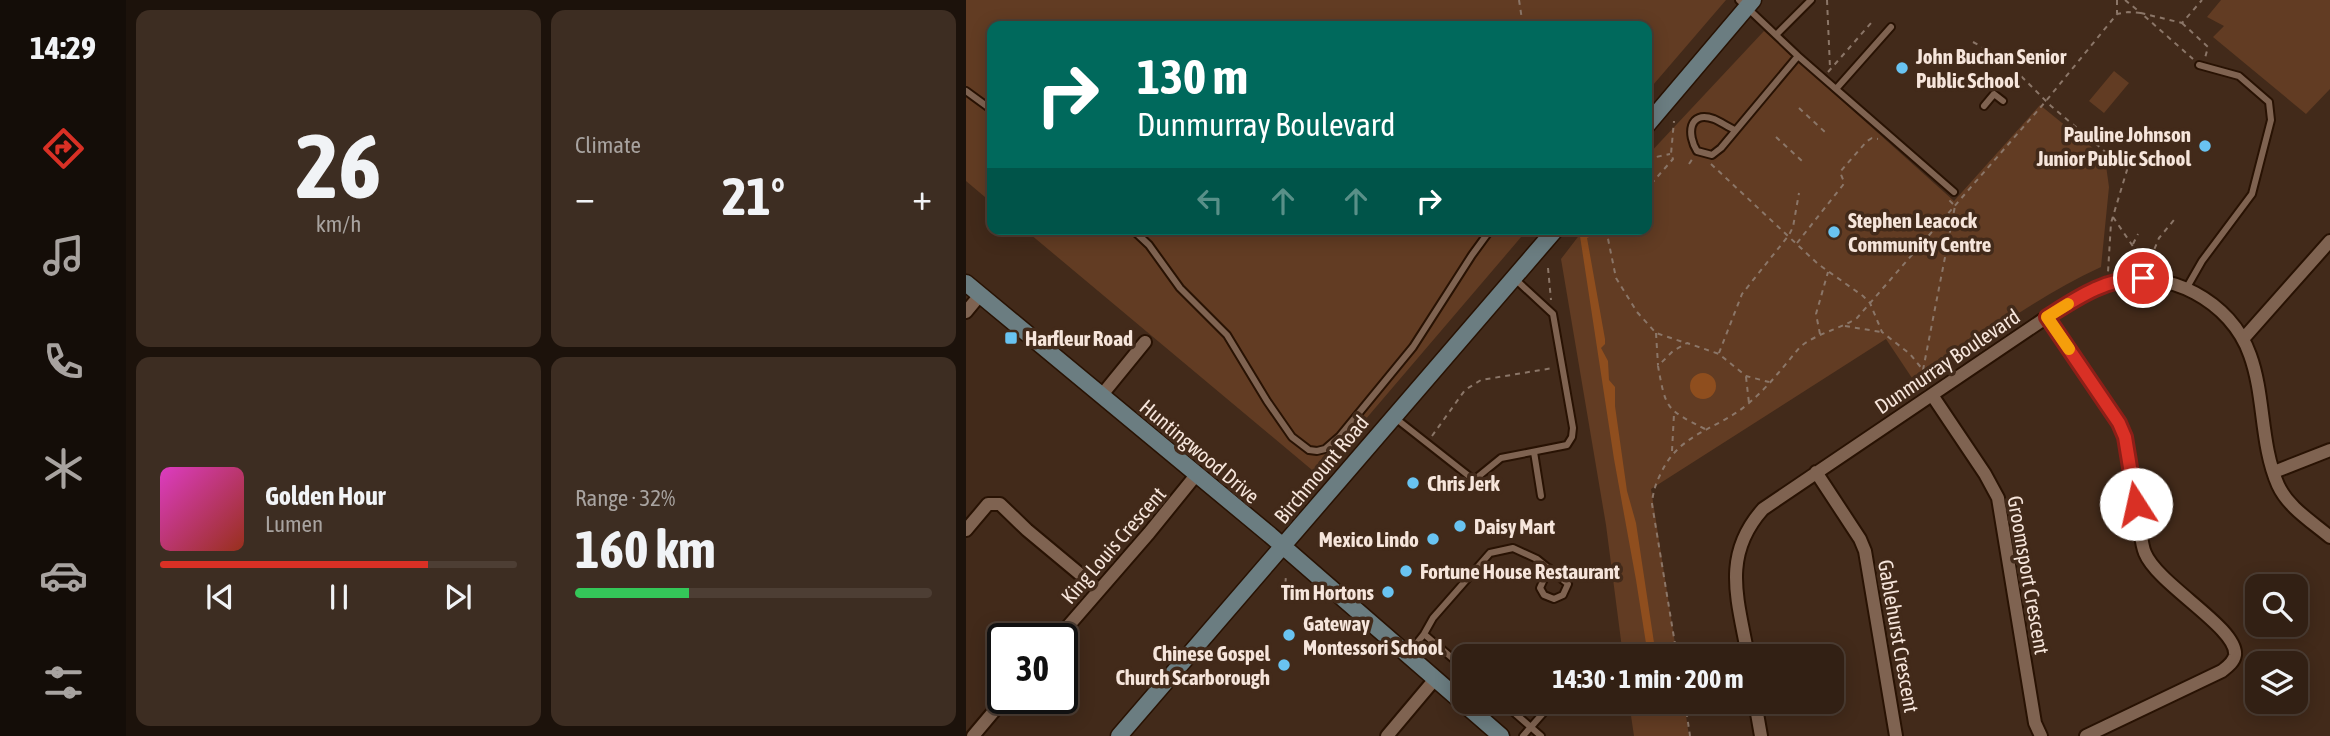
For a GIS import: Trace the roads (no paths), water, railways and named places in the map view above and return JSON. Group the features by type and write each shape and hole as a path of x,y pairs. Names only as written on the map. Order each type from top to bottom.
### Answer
{"main road":[{"path":"1652,119 1747,2"},
{"name":"Birchmount Road","path":"1119,736 1551,235"},
{"name":"Huntingwood Drive","path":"966,284 1283,547 1501,736"}],"street":[{"path":"2243,339 2330,242"},
{"name":"Dunmurray Boulevard","path":"1746,644 1735,571 1741,542 1751,523 1763,509 2047,317 2088,292 2130,279 2147,279 2186,289 2207,301 2237,328 2258,383 2274,472 2287,499 2330,537"},
{"path":"966,312 980,295"},
{"path":"2047,317 2119,423 2125,437 2145,552 2155,570 2226,632 2234,643 2233,662 2222,671 2086,736"},
{"path":"1101,396 1145,342"},
{"name":"Groomsport Crescent","path":"1932,395 1998,498 2034,714 2041,736"},
{"path":"2274,472 2330,450"},
{"name":"Gablehurst Crescent","path":"1816,472 1860,539 1864,551 1896,736"},
{"name":"King Louis Crescent","path":"1071,623 1196,475"},
{"path":"966,530 988,504 1000,504 1099,590"},
{"path":"1387,736 1435,679"},
{"path":"973,736 992,714"},
{"path":"1757,714 1761,736"}],"lane":[{"path":"1776,34 1811,0"},
{"path":"1747,2 1798,56 1954,192"},
{"path":"1836,89 1891,27"},
{"path":"1735,130 1713,119 1699,119 1689,132 1691,141 1700,154 1712,155 1721,148 1798,56"},
{"path":"2186,289 2202,261 2252,194 2271,121 2269,102 2239,76 2201,65"},
{"path":"966,92 987,107"},
{"path":"1984,106 1994,94 2003,101"},
{"path":"1139,235 1149,244 1180,288 1227,335 1292,437 1310,450 1317,451 1325,449 1340,436 1413,347 1487,235"},
{"path":"1393,416 1474,480 1501,458 1567,445 1573,428 1553,314 1514,277"},
{"path":"1534,452 1541,496"},
{"path":"1408,655 1433,618 1490,553 1513,548 1537,559 1549,568 1568,583 1563,595 1554,598 1544,596 1540,588 1549,568"},
{"path":"1424,634 1452,658"},
{"path":"1515,714 1541,736"},
{"path":"1523,736 1542,714"}],"place":[{"name":"John Buchan Senior Public School","path":"1902,68"},
{"name":"Pauline Johnson Junior Public School","path":"2205,146"},
{"name":"Stephen Leacock Community Centre","path":"1834,232"},
{"name":"Harfleur Road","path":"1011,338"},
{"name":"Chris Jerk","path":"1413,483"},
{"name":"Daisy Mart","path":"1460,526"},
{"name":"Mexico Lindo","path":"1433,539"},
{"name":"Fortune House Restaurant","path":"1406,571"},
{"name":"Tim Hortons","path":"1388,592"},
{"name":"Gateway Montessori School","path":"1289,635"},
{"name":"Chinese Gospel Church Scarborough","path":"1284,665"}]}
